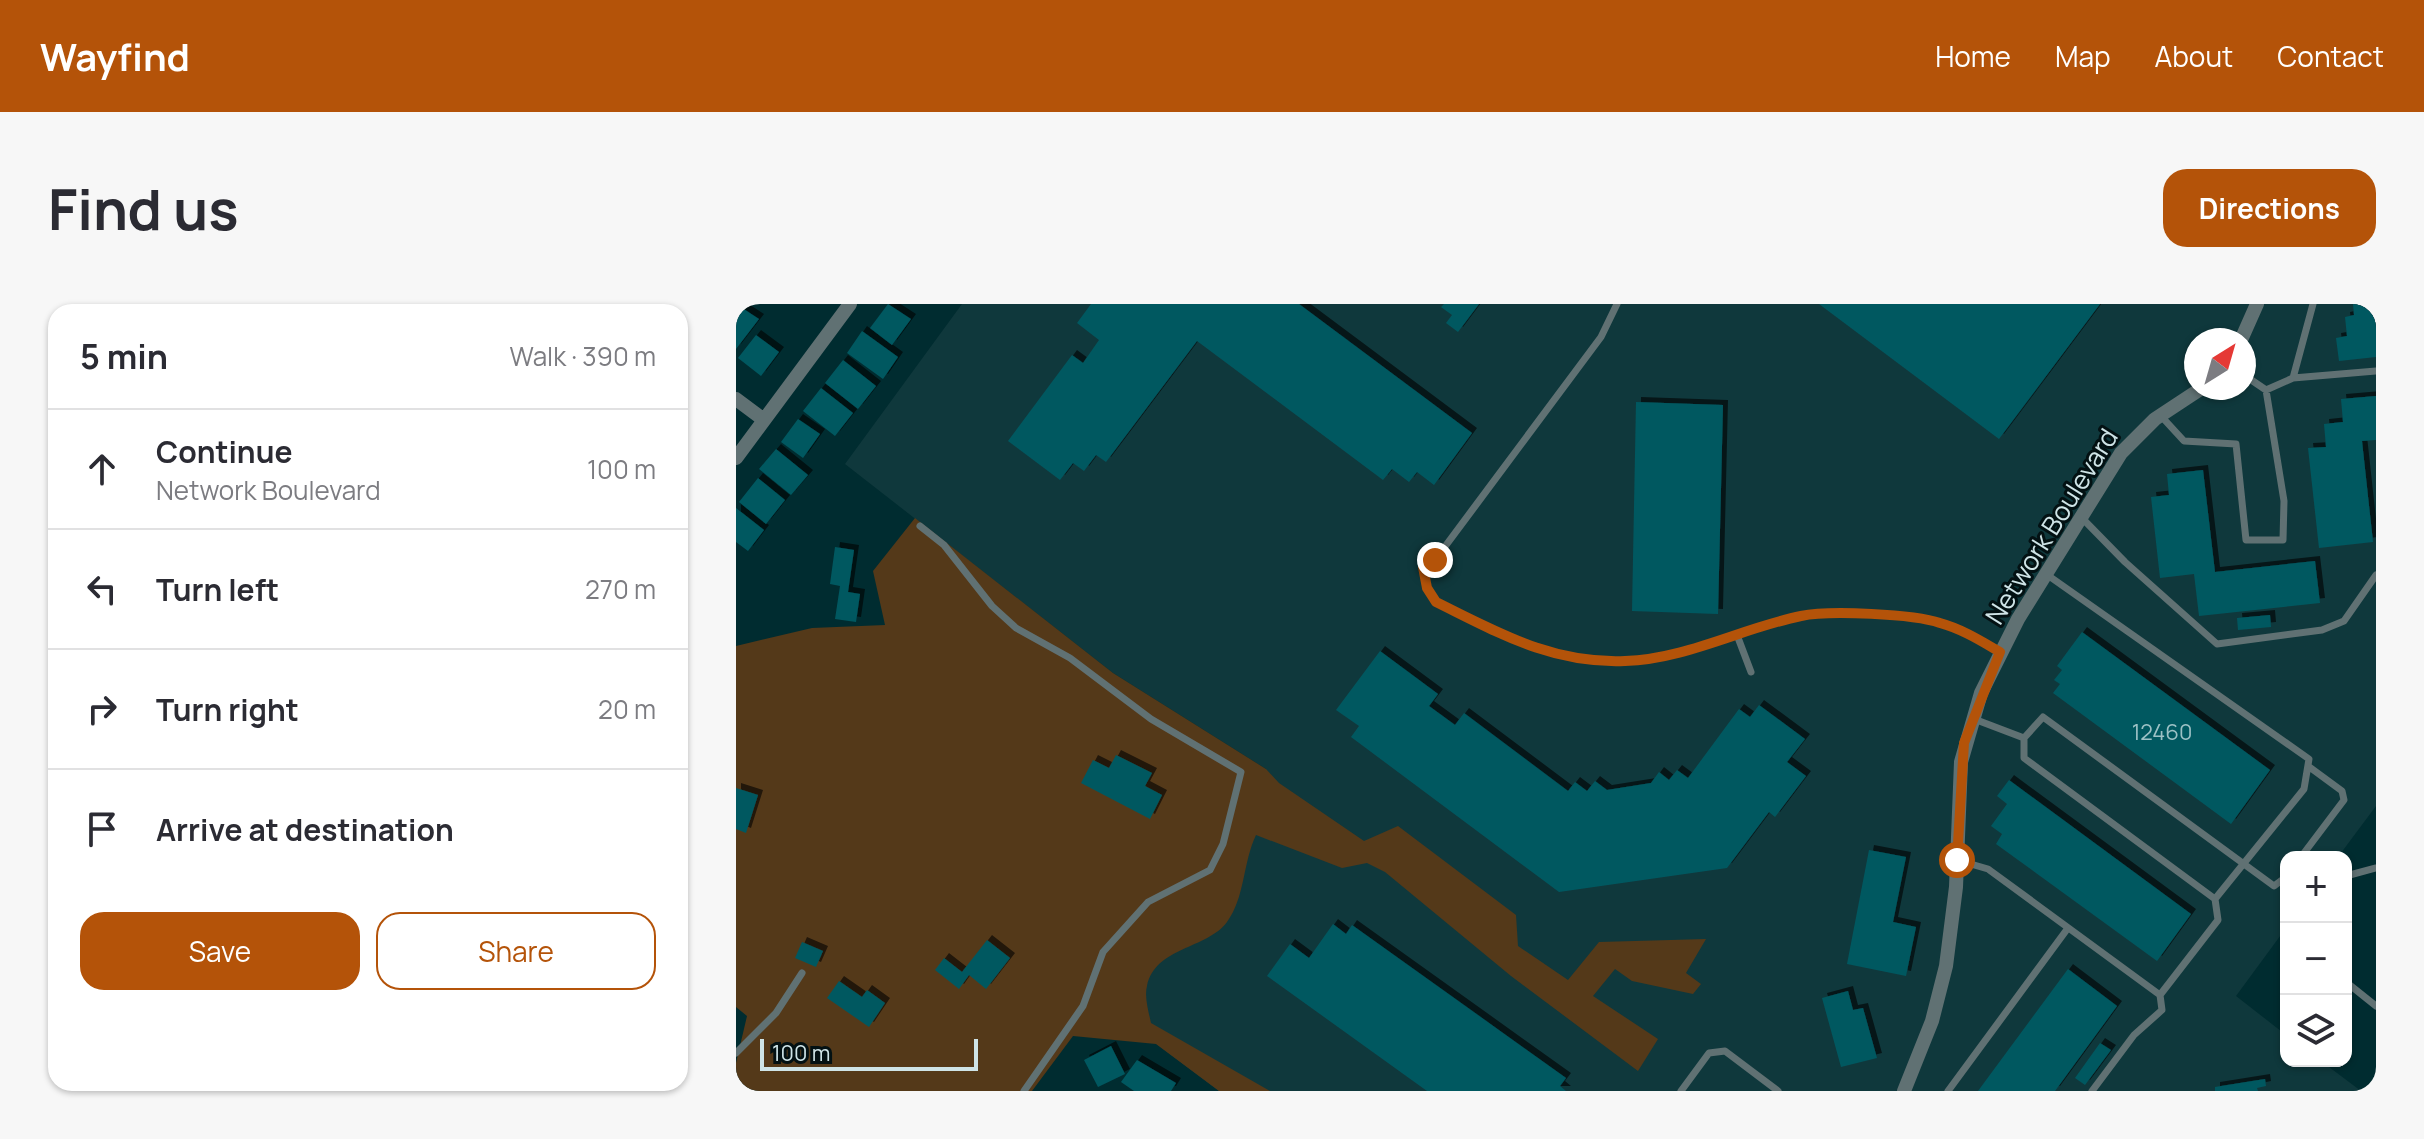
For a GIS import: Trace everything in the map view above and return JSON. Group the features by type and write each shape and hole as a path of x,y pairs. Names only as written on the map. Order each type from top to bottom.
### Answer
{"street":[{"path":"736,458 850,304"},
{"path":"2246,328 2257,304"},
{"path":"736,399 764,420"},
{"name":"Network Boulevard","path":"1904,1091 1932,1021 1946,966 1957,860 1960,776 1972,718 2000,652 2121,453 2161,416 2184,400"}],"lane":[{"path":"1617,304 1601,337 1435,560 1423,567 1427,588 1436,602 1536,650 1575,659 1625,661 1662,656 1801,616 1827,613 1937,621 1964,631 2000,652"},
{"path":"2293,378 2313,304"},
{"path":"2266,390 2293,378 2376,371"},
{"path":"2161,416 2184,441 2236,444 2246,540 2283,540 2284,501 2266,390 2256,383"},
{"path":"2081,517 2125,562 2217,644 2322,630 2344,621 2376,575"},
{"path":"920,526 944,545 992,606 1016,628 1070,658 1151,719 1241,772 1223,844 1210,870 1148,902 1103,952 1083,1006 1024,1091"},
{"path":"2046,574 2309,759 2304,789 2215,899"},
{"path":"1737,635 1751,672"},
{"path":"2092,1091 2134,1035 2143,1031 2162,1010 2160,995 2218,920 2215,899 2024,758 2024,738 2043,717 2274,886 2280,882"},
{"path":"1972,718 2024,738"},
{"path":"2306,851 2344,800 2342,791 2308,766"},
{"path":"1957,860 1988,869 2160,995"},
{"path":"2352,874 2376,868"},
{"path":"1948,1091 2068,928"},
{"path":"736,1053 776,1013 802,973"},
{"path":"2352,987 2376,1006"},
{"path":"1681,1091 1709,1053 1725,1051 1778,1091"}],"shaded area":[{"path":"962,304 2376,304 2376,806 2342,851 2280,851 2280,936 2236,996 2280,1030 2280,1067 2329,1067 2361,1091 1219,1091 1099,1001 1266,769 1113,673 845,464"},
{"path":"915,518 1113,673 1266,769 1279,783 1364,841 1398,826 1516,915 1518,946 1568,980 1599,942 1706,939 1686,973 1701,984 1693,994 1632,981 1615,969 1593,996 1658,1039 1638,1071 1511,976 1385,872 1367,863 1342,868 1256,835 1241,891 1227,922 1207,938 1160,963 1152,973 1146,995 1151,1023 1270,1091 1219,1091 1156,1044 1073,1036 1032,1091 736,1091 736,1063 747,1016 736,1007 736,646 812,628 885,625 873,571"}],"building":[{"path":"736,304 759,319 736,349"},
{"path":"888,304 911,319 892,345 870,328"},
{"path":"1091,304 1299,304 1472,433 1434,485 1417,472 1409,482 1392,469 1383,480 1197,341 1106,462 1096,455 1084,471 1073,463 1060,480 1008,441 1072,355 1083,363 1099,340 1077,323"},
{"path":"1444,304 1479,304 1458,332 1446,323 1452,315 1441,307"},
{"path":"1819,304 2100,304 1999,439"},
{"path":"2353,304 2376,304 2376,357 2339,361 2336,338 2347,336 2345,317 2354,315"},
{"path":"862,331 898,357 883,379 847,353"},
{"path":"756,335 779,352 761,376 738,358"},
{"path":"843,360 876,386 858,409 825,383"},
{"path":"821,388 853,413 835,436 803,411"},
{"path":"2376,396 2376,440 2362,441 2373,542 2319,548 2308,448 2326,447 2324,424 2343,422 2341,399"},
{"path":"1636,402 1723,405 1718,614 1632,611"},
{"path":"798,419 820,434 803,458 781,442"},
{"path":"776,449 808,475 791,495 759,469"},
{"path":"2203,470 2215,572 2315,561 2320,603 2199,616 2194,574 2160,578 2151,497 2169,495 2167,474"},
{"path":"758,478 785,500 766,524 739,502"},
{"path":"736,508 764,530 748,551 736,542"},
{"path":"835,547 854,550 848,592 860,594 856,622 835,619 840,586 830,584"},
{"path":"2270,615 2271,627 2238,630 2237,618"},
{"path":"2082,632 2270,770 2231,824 2053,693 2060,684 2054,680 2062,670 2057,666"},
{"path":"1380,651 1438,694 1429,706 1455,725 1464,713 1568,791 1575,782 1587,791 1595,781 1607,790 1651,783 1659,772 1669,780 1677,770 1688,778 1739,709 1750,717 1759,705 1805,739 1787,762 1806,776 1775,817 1769,812 1727,868 1559,892 1351,737 1359,726 1336,710"},
{"path":"1116,755 1152,773 1145,786 1162,795 1150,819 1081,783 1093,760 1109,768"},
{"path":"2009,780 2191,914 2157,961 1996,844 2002,834 1991,826 2007,804 1997,796"},
{"path":"736,788 758,795 746,833 736,829"},
{"path":"1869,850 1906,857 1893,922 1916,927 1906,976 1847,964"},
{"path":"1333,924 1346,934 1352,925 1566,1078 1560,1086 1566,1091 1427,1091 1267,976 1290,944 1309,958"},
{"path":"987,940 1010,958 986,989 969,975 959,989 935,970 944,958 962,972"},
{"path":"802,942 823,951 816,967 795,958"},
{"path":"2068,969 2117,1006 2055,1091 1978,1091"},
{"path":"839,981 862,997 867,990 885,1003 869,1027 827,998"},
{"path":"1848,991 1853,1010 1863,1008 1877,1058 1841,1067 1822,998"},
{"path":"2100,1043 2111,1050 2085,1085 2075,1078"},
{"path":"1111,1046 1125,1074 1098,1087 1084,1060"},
{"path":"1137,1060 1176,1083 1171,1091 1134,1091 1121,1082"},
{"path":"2265,1079 2266,1086 2257,1088 2258,1091 2215,1091 2215,1087"}],"route":[{"path":"1435,560 1423,567 1427,588 1436,602 1536,650 1575,659 1625,661 1674,655 1801,616 1827,613 1937,621 1964,631 2000,652 1981,693 1964,743 1957,860"}]}
